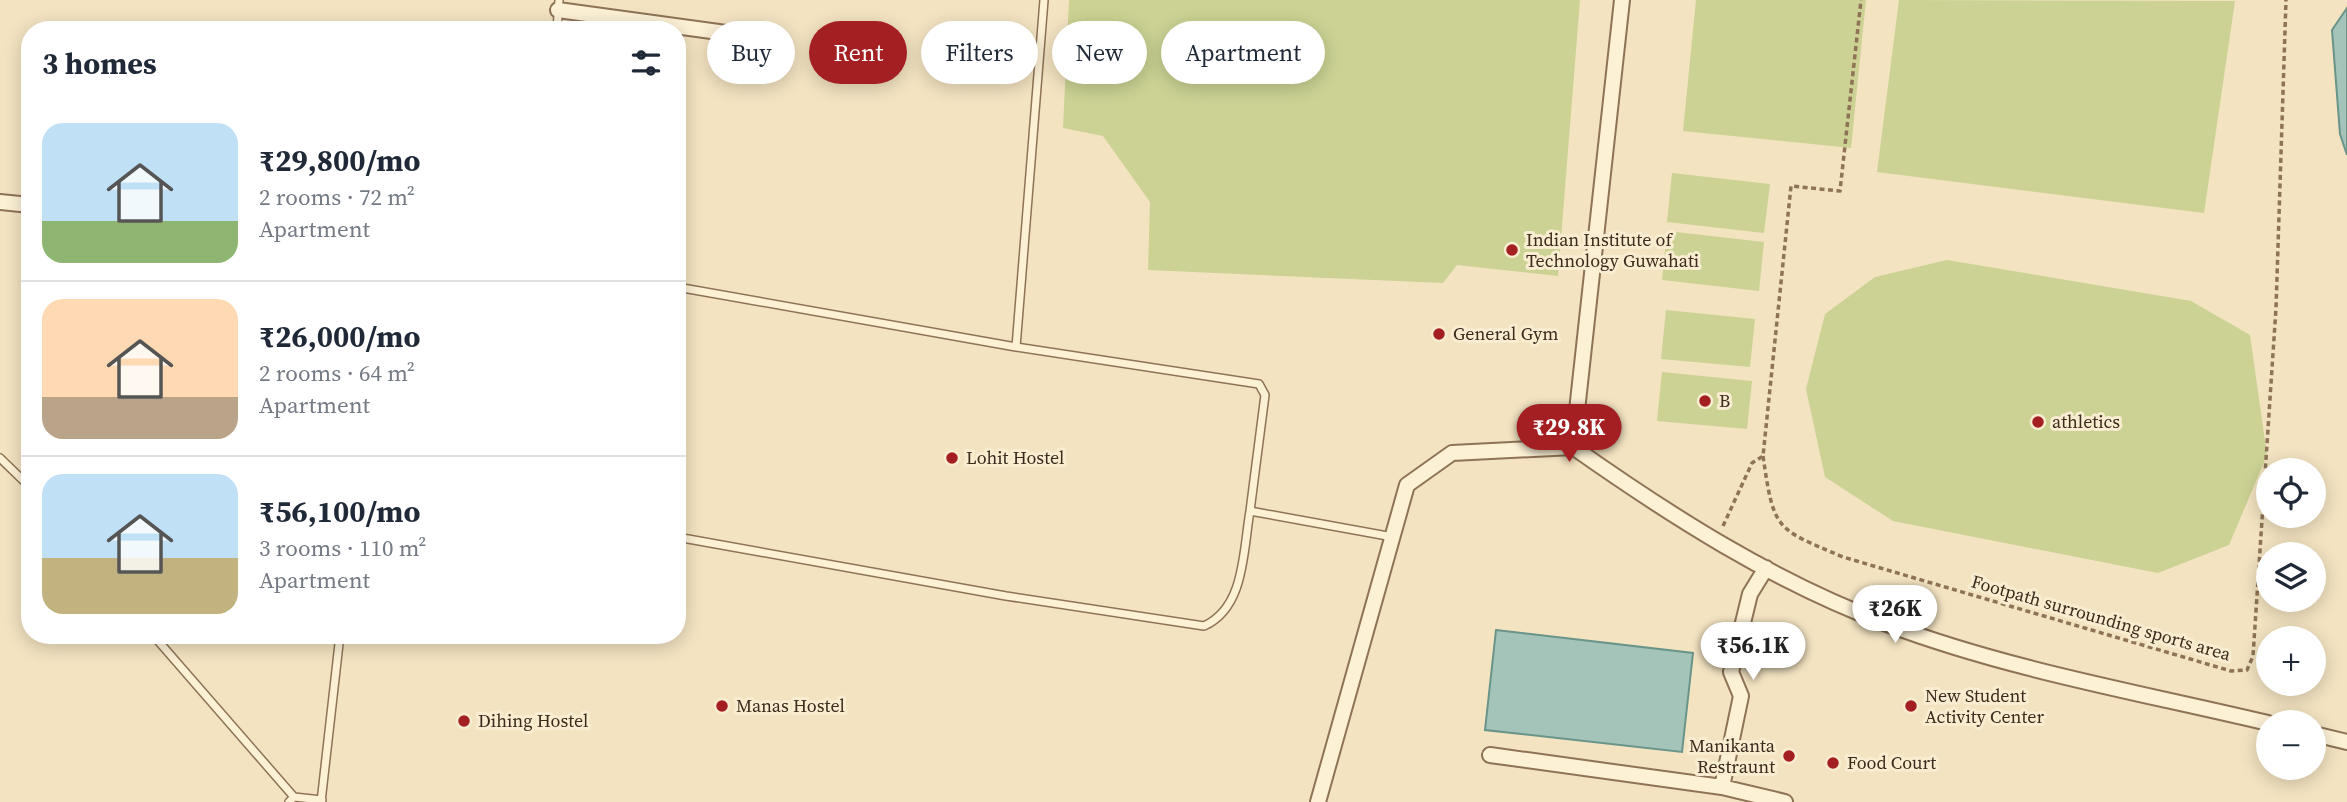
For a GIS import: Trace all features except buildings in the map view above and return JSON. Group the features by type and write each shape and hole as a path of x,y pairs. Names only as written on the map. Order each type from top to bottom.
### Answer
{"street":[{"path":"1573,447 1622,0"},
{"path":"558,5 654,21"},
{"path":"686,26 707,30"},
{"path":"0,202 21,204"},
{"path":"1318,802 1407,485 1452,453 1573,447 1657,506 1766,569 1886,624 2001,659 2256,720"},
{"path":"1722,787 1741,695 1731,672 1750,594 1766,569"},
{"path":"2326,737 2347,742"},
{"path":"1490,755 1722,787 1785,802"}],"lane":[{"path":"1016,347 1044,0"},
{"path":"686,290 1016,347 1259,384 1265,396 1250,511 1235,595 1218,620 1204,626 992,594 686,539"},
{"path":"0,458 21,478"},
{"path":"1250,511 1394,537"},
{"path":"161,644 292,799 322,801 339,644"}],"path":[{"path":"1716,540 1752,463 1763,456 1791,186 1840,191 1861,0"},
{"name":"Footpath surrounding sports area","path":"1763,456 1771,509 1789,534 1843,557 2231,671 2247,670 2253,656 2276,309 2286,0"}],"green space":[{"path":"1069,0 1580,0 1558,276 1457,265 1443,283 1148,270 1150,202 1103,136 1063,128 1065,84 1147,84 1147,21 1068,21"},
{"path":"1696,0 1866,0 1851,148 1683,131"},
{"path":"1899,0 2235,1 2204,213 1877,172"},
{"path":"1672,173 1770,184 1764,233 1667,222"},
{"path":"1667,231 1764,242 1759,291 1662,280"},
{"name":"athletics","path":"1947,260 2191,301 2250,335 2267,455 2266,458 2256,458 2256,481 2229,545 2158,573 1893,521 1825,477 1806,389 1825,314 1875,277"},
{"path":"1666,310 1755,319 1750,367 1661,359"},
{"name":"B","path":"1662,372 1752,381 1747,429 1657,421"}],"water":[{"path":"2347,8 2347,155 2340,134 2332,30"},
{"path":"1496,630 1693,653 1682,752 1485,730"}],"place":[{"name":"Indian Institute of Technology Guwahati","path":"1512,250"},
{"name":"General Gym","path":"1439,334"},
{"name":"B","path":"1705,401"},
{"name":"athletics","path":"2038,422"},
{"name":"Lohit Hostel","path":"952,458"},
{"name":"Manas Hostel","path":"722,706"},
{"name":"New Student Activity Center","path":"1911,706"},
{"name":"Dihing Hostel","path":"464,721"},
{"name":"Manikanta Restraunt","path":"1789,756"},
{"name":"Food Court","path":"1833,763"}]}
